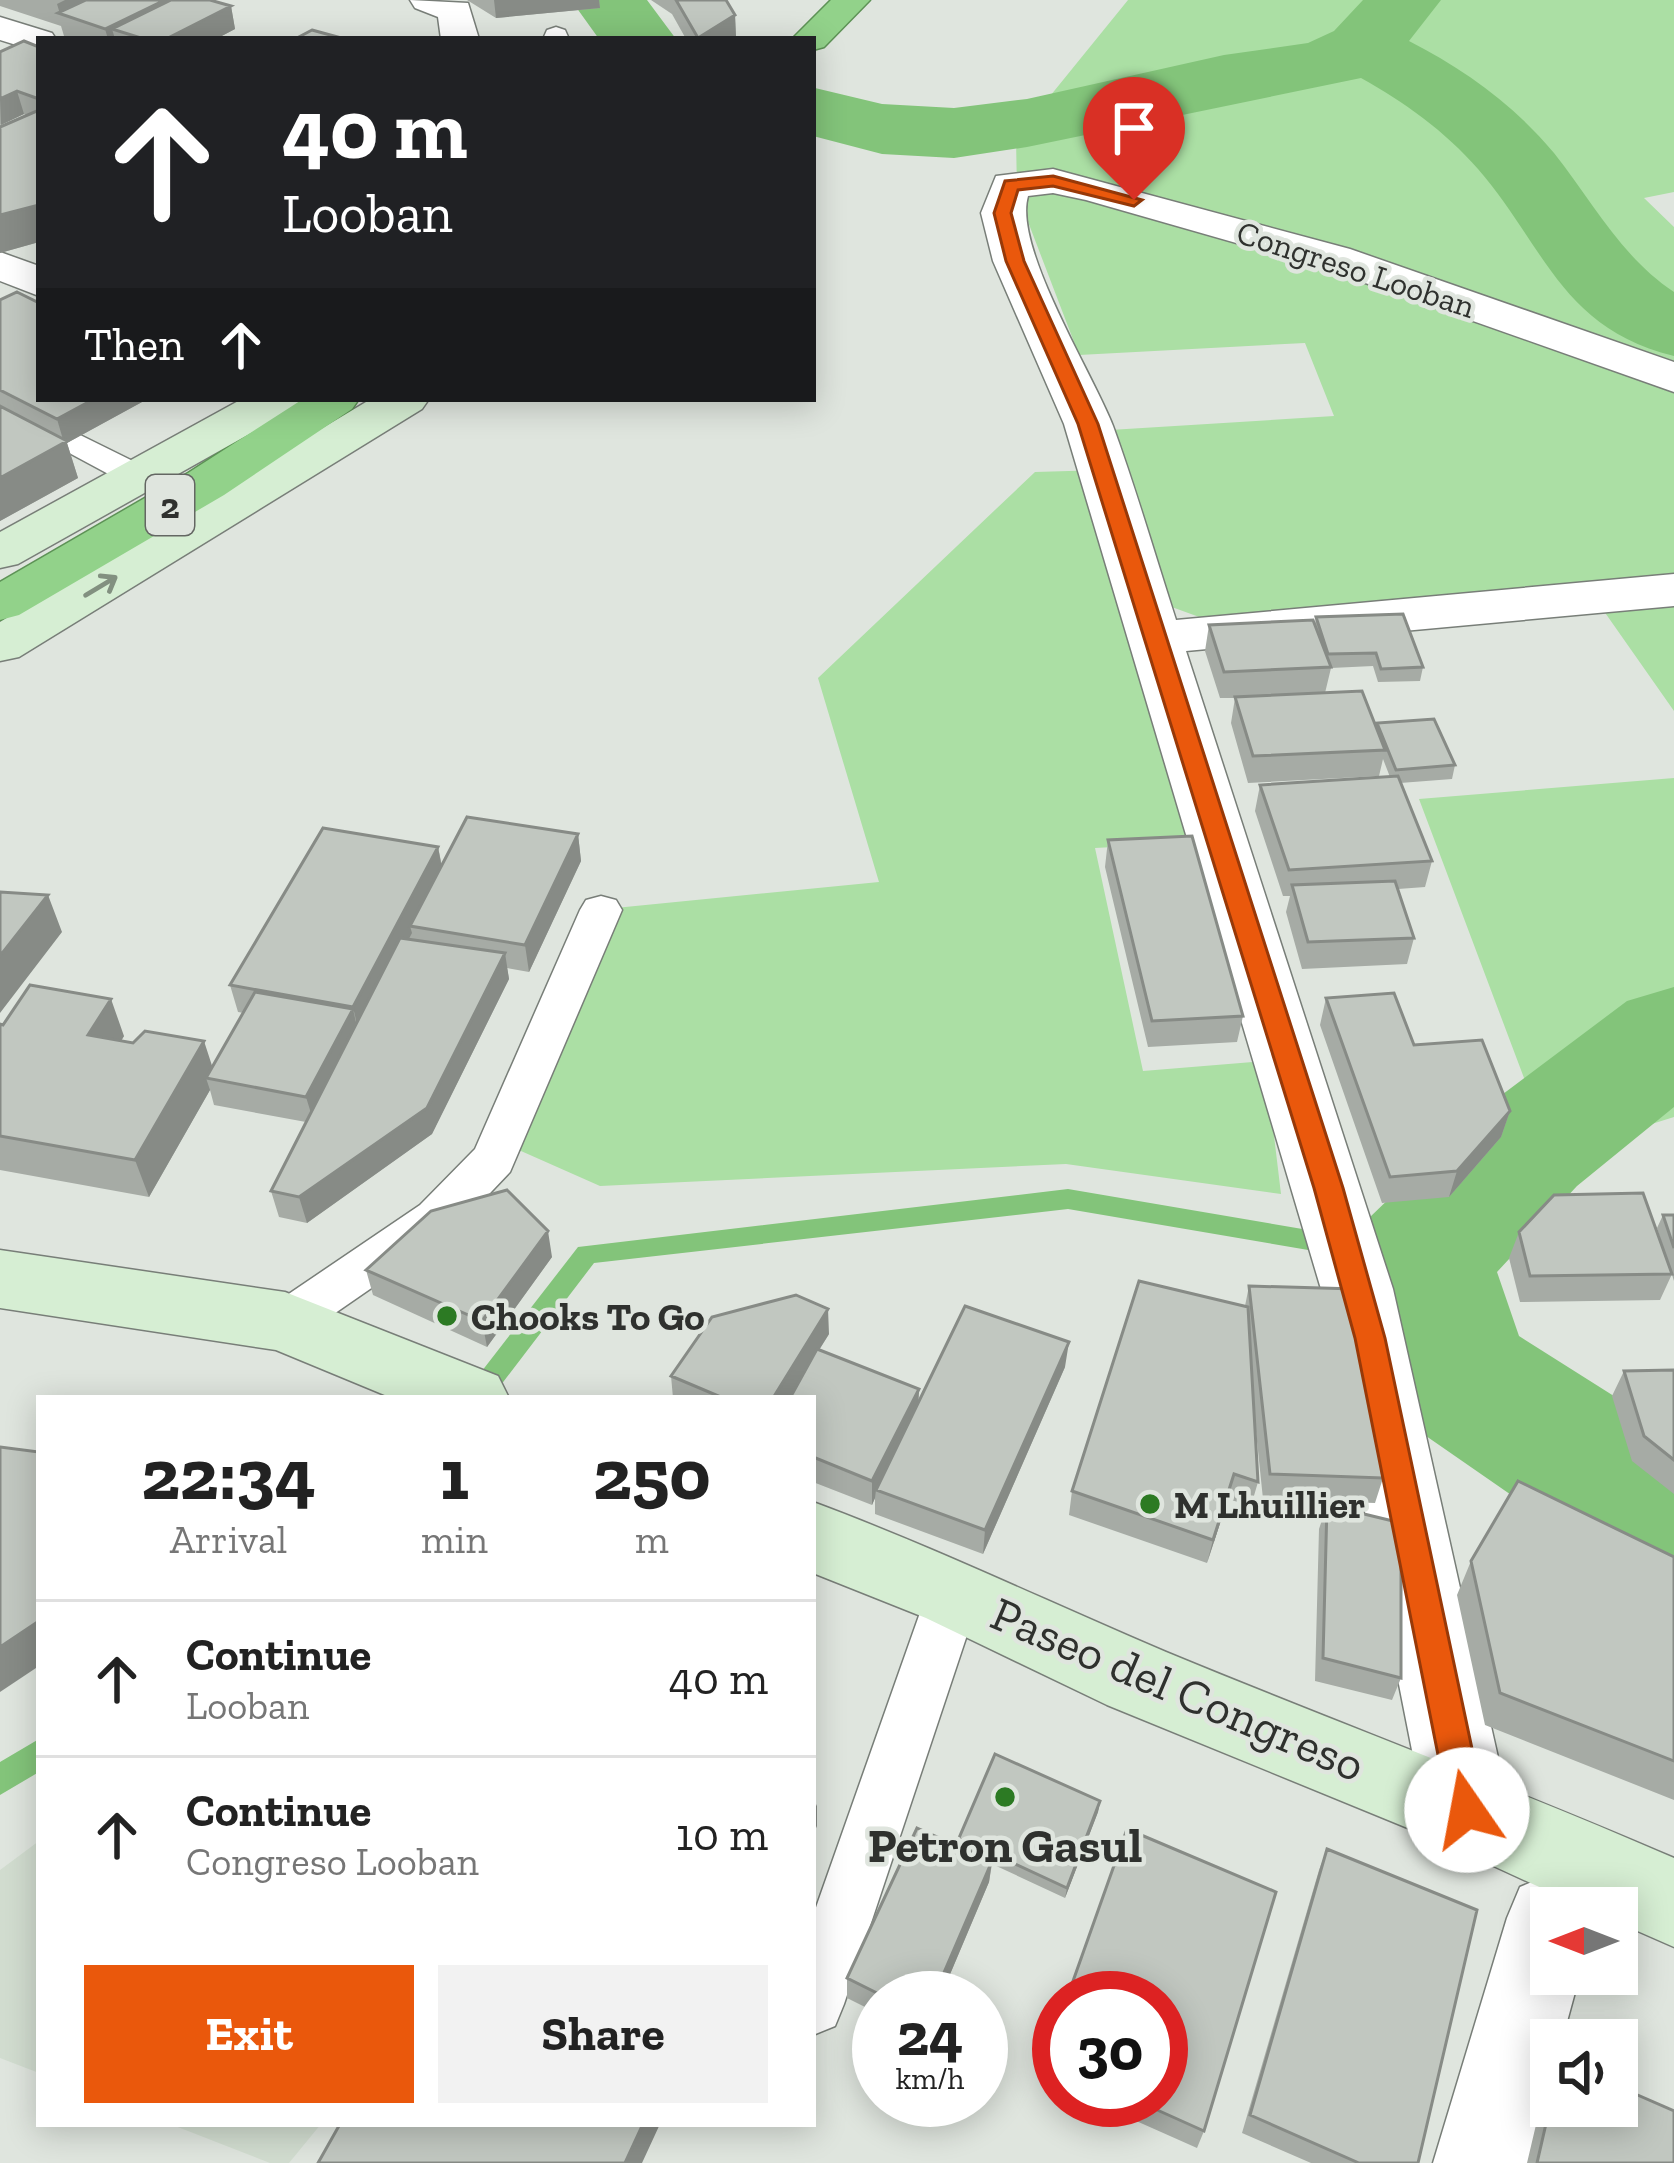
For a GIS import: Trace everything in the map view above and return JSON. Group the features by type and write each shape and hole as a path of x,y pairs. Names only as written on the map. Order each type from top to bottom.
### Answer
{"highway":[{"path":"814,36 853,0"},
{"name":"2","path":"0,604 206,484 330,402"}],"main road":[{"path":"0,553 273,402"},
{"path":"0,645 401,402"},
{"path":"0,1279 285,1322 448,1388"},
{"name":"Paseo del Congreso","path":"816,1538 955,1593 1136,1678 1467,1810 1550,1887"},
{"name":"Paseo del Congreso","path":"1638,1900 1674,1903"}],"street":[{"path":"428,0 455,11 459,36"},
{"path":"0,28 36,40"},
{"name":"Congreso Looban","path":"1467,1810 1358,1289 1088,424 1015,261 1002,213 1011,185 1053,181 1093,189 1335,258 1674,378"},
{"path":"0,265 36,254"},
{"path":"0,265 36,282"},
{"path":"1154,638 1674,590"},
{"path":"1481,2163 1530,1992"}],"lane":[{"path":"0,304 36,285"},
{"path":"72,441 140,477"},
{"path":"285,1322 437,1218 494,1159 601,910"},
{"path":"816,1995 955,1593"}],"shaded area":[{"path":"36,1843 36,2072 0,2058 0,1870"},
{"path":"178,2127 319,2127 289,2163 270,2163"}],"green space":[{"path":"1128,0 1674,0 1674,192 1644,198 1674,227 1674,711 1587,587 1213,622 1169,606 1110,430 1334,416 1305,343 1079,355 1017,193 1016,138"},
{"path":"1103,470 1204,842 1095,848 1143,1071 1265,1061 1281,1194 1066,1164 600,1186 487,1136 595,910 879,882 818,678 1035,472"},
{"path":"1674,778 1674,1117 1553,1155 1419,799"}],"building":[{"path":"86,0 165,0 105,29 58,13"},
{"path":"171,0 210,0 231,6 172,36 134,36 112,29"},
{"path":"676,0 726,0 735,15 697,36"},
{"path":"312,30 334,36 301,36"},
{"path":"24,41 36,46 36,98 17,91 0,99 0,52"},
{"path":"36,111 36,206 0,215 0,127"},
{"path":"17,292 36,302 36,402 88,402 57,419 0,390 0,300"},
{"path":"0,406 67,441 0,478"},
{"path":"1403,614 1423,667 1381,669 1376,653 1328,654 1316,617"},
{"path":"1313,620 1331,667 1224,672 1209,625"},
{"path":"1362,691 1385,750 1253,756 1235,697"},
{"path":"1434,719 1455,765 1396,770 1377,723"},
{"path":"1398,776 1432,861 1289,870 1260,785"},
{"path":"467,817 578,834 525,945 410,926"},
{"path":"323,828 438,847 353,1007 230,985"},
{"path":"1192,836 1243,1016 1152,1021 1108,840"},
{"path":"1395,881 1414,938 1308,942 1292,885"},
{"path":"0,892 48,895 0,956"},
{"path":"400,938 505,953 427,1108 299,1197 271,1191"},
{"path":"30,985 111,999 88,1035 133,1043 145,1031 204,1041 135,1160 0,1136 0,1024"},
{"path":"255,992 353,1009 306,1097 206,1078"},
{"path":"1394,993 1414,1045 1482,1040 1510,1111 1457,1171 1390,1177 1326,998"},
{"path":"507,1190 548,1231 482,1321 366,1270 431,1211"},
{"path":"1643,1193 1672,1274 1530,1276 1519,1232 1554,1195"},
{"path":"1663,1215 1674,1215 1674,1248"},
{"path":"1139,1281 1248,1307 1258,1482 1234,1474 1213,1540 1072,1491"},
{"path":"1249,1286 1355,1289 1383,1478 1270,1474"},
{"path":"796,1295 828,1309 775,1395 716,1395 671,1376 712,1317"},
{"path":"965,1306 1069,1342 985,1530 876,1490"},
{"path":"817,1349 919,1389 872,1481 816,1458 816,1395 792,1395"},
{"path":"1674,1370 1674,1460 1644,1436 1624,1371"},
{"path":"0,1447 36,1452 36,1623 0,1647"},
{"path":"1518,1481 1674,1557 1674,1761 1500,1693 1471,1561"},
{"path":"1327,1505 1401,1523 1401,1678 1323,1658"},
{"path":"995,1754 1100,1801 1067,1888 959,1838"},
{"path":"917,1828 992,1861 945,1971 852,1971 852,1980 847,1978"},
{"path":"1127,1829 1276,1892 1204,2131 1188,2124 1188,1971 1077,1971"},
{"path":"1327,1849 1477,1910 1418,2163 1359,2163 1250,2115"},
{"path":"1638,2095 1674,2111 1674,2163 1537,2163 1545,2127 1638,2127"},
{"path":"338,2127 642,2127 625,2163 318,2163"}],"waterway":[{"path":"608,0 636,36"},
{"path":"1361,47 1404,0"},
{"path":"816,112 882,129 954,133 1027,123 1224,79 1327,64 1361,47"},
{"path":"1361,47 1429,85 1488,131 1523,170 1603,281 1646,315 1674,328"},
{"path":"1674,1035 1528,1149 1420,1259 1457,1375 1622,1485 1674,1507"},
{"path":"477,1395 587,1254 1068,1199 1420,1259"},
{"path":"0,1780 36,1756"}],"place":[{"name":"Chooks To Go","path":"447,1316"},
{"name":"M Lhuillier","path":"1150,1504"},
{"name":"Petron Gasul","path":"1005,1797"}],"route":[{"path":"1134,200 1053,181 1011,185 1002,213 1015,261 1088,424 1358,1289 1467,1810"}]}
